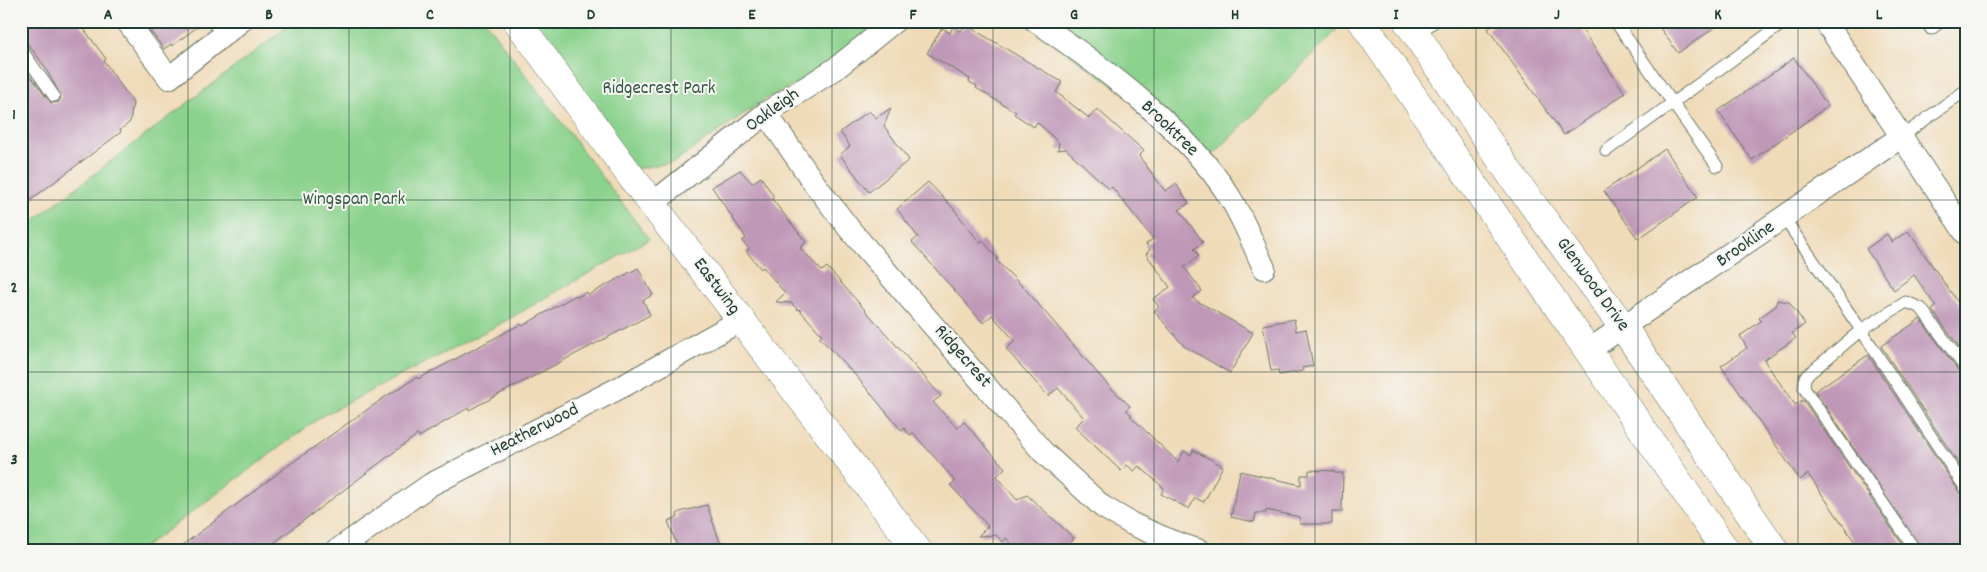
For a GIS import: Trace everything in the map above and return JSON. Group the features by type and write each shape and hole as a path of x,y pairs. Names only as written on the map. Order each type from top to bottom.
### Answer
{"main road":[{"name":"Eastwing","path":"517,21 652,204 918,551"},
{"path":"1362,21 1491,212 1589,350 1726,551"},
{"name":"Glenwood Drive","path":"1419,26 1511,176 1622,327 1775,551"}],"street":[{"path":"127,21 169,78 218,29 241,21"},
{"name":"Oakleigh","path":"652,204 766,113 835,69 895,21"},
{"name":"Brooktree","path":"1036,21 1166,121 1191,147 1229,196 1264,268"},
{"path":"1825,21 1966,234"},
{"name":"Ridgecrest","path":"766,113 814,183 852,231 1043,452 1080,488 1103,507 1132,524 1173,542 1200,551"},
{"name":"Brookline","path":"1589,350 1902,137"},
{"name":"Heatherwood","path":"336,551 430,485 626,385 741,320"}],"lane":[{"path":"1615,21 1717,166"},
{"path":"1606,151 1786,21"},
{"path":"1925,21 1931,29 1942,21"},
{"path":"21,49 54,96"},
{"path":"1902,137 1966,90"},
{"path":"1784,218 1861,330 1966,490"},
{"path":"1916,551 1804,388 1805,377 1861,330 1906,302 1921,308 1966,369"}],"green space":[{"name":"Wingspan Park","path":"295,21 485,21 649,239 500,324 322,416 139,551 21,551 21,230"},
{"name":"Ridgecrest Park","path":"523,21 891,21 811,77 764,100 674,162 635,169"},
{"path":"1023,21 1329,21 1336,31 1201,167 1129,96"}],"building":[{"path":"29,21 78,21 106,59 104,61 133,103 130,122 120,130 121,132 21,207 21,80 29,74 51,103 59,102 61,96 43,64 21,35 21,27"},
{"path":"143,21 205,21 172,46 171,44 164,49"},
{"path":"1499,21 1576,21 1625,93 1564,135 1488,29"},
{"path":"1655,21 1724,21 1678,53"},
{"path":"966,25 1062,82 1056,92 1089,118 1097,109 1144,151 1139,156 1165,191 1176,184 1189,203 1179,210 1203,242 1194,249 1199,256 1184,267 1202,291 1192,298 1253,333 1230,373 1184,346 1154,311 1159,307 1153,299 1170,287 1146,254 1150,250 1146,244 1153,239 1112,187 1109,189 1066,149 1058,150 1059,143 1037,122 1034,127 1014,114 1016,112 976,88 977,86 969,82 970,79 927,53 942,28 950,33 953,27 961,31"},
{"path":"1794,58 1828,106 1752,160 1718,111"},
{"path":"891,108 884,126 909,160 869,192 840,155 850,146 840,132 869,111 876,118"},
{"path":"1665,149 1698,197 1638,239 1604,191"},
{"path":"740,170 752,183 761,177 774,197 772,199 806,242 800,248 822,271 827,267 941,396 933,402 957,428 964,422 1005,468 997,476 1017,500 1027,495 1074,538 1062,551 1019,551 1006,538 1003,542 996,535 978,536 988,526 950,485 955,482 950,475 913,433 910,435 904,428 901,430 857,377 819,337 822,335 799,309 791,303 776,302 785,293 763,267 761,269 746,251 749,249 742,241 746,238 712,187"},
{"path":"928,182 953,208 980,243 982,240 998,259 996,260 1027,291 1106,383 1130,406 1126,410 1132,415 1130,416 1178,462 1184,451 1191,455 1193,450 1223,466 1204,502 1195,498 1189,509 1161,494 1164,488 1139,466 1134,471 1127,465 1121,471 1075,427 1084,418 1058,388 1048,396 1006,349 1015,341 992,315 983,323 912,242 918,237 897,209"},
{"path":"1908,231 1966,314 1966,356 1932,310 1936,307 1914,275 1894,290 1866,249 1887,234 1892,242"},
{"path":"638,268 653,295 643,300 650,315 469,410 468,408 419,437 418,434 263,551 175,551 286,467 385,397 417,377 418,379 521,324 522,326 576,295 577,297 587,292 588,295"},
{"path":"1777,300 1789,302 1805,324 1792,333 1796,338 1764,360 1795,405 1803,400 1907,551 1861,551 1808,474 1800,480 1721,366 1747,348 1740,336 1761,321 1759,318 1776,306"},
{"path":"1294,319 1296,331 1306,329 1313,366 1302,368 1303,371 1279,375 1278,370 1271,371 1263,325"},
{"path":"1920,319 1960,373 1966,376 1966,475 1881,346"},
{"path":"1868,355 1960,493 1966,496 1966,551 1923,551 1815,391"},
{"path":"1309,470 1343,473 1342,512 1332,512 1332,524 1300,524 1300,517 1266,510 1266,513 1256,513 1254,522 1231,517 1240,471 1301,485 1301,475 1309,475"},
{"path":"707,505 723,551 679,551 668,521 678,517 677,514 680,512"}]}
